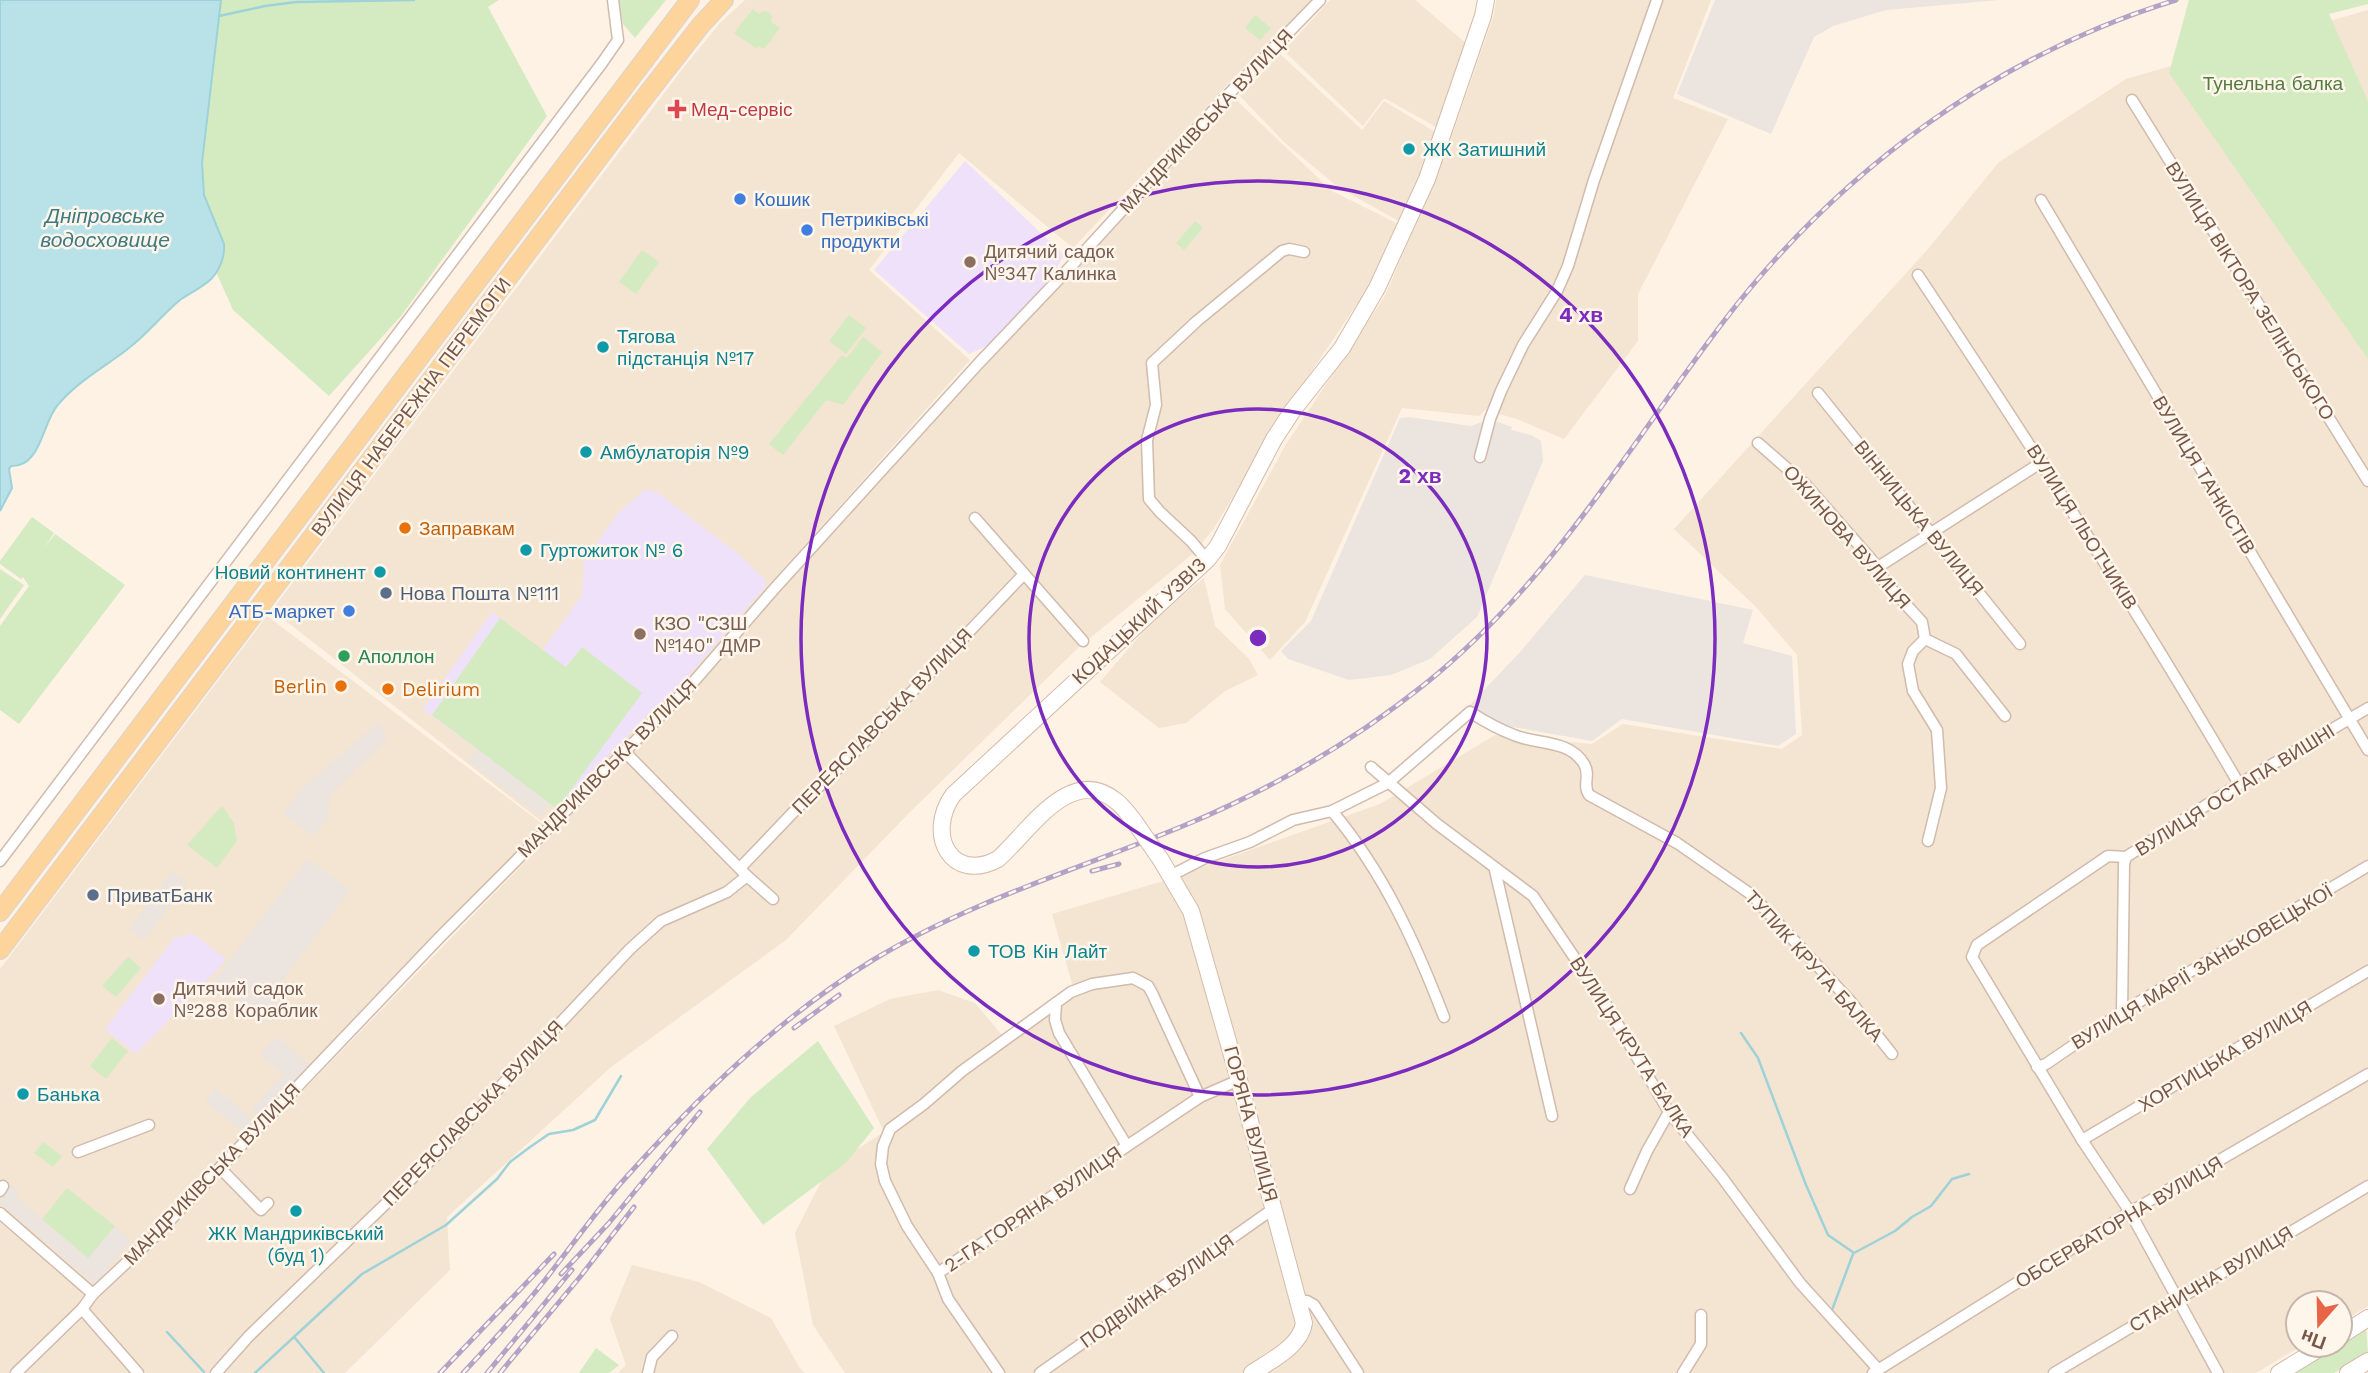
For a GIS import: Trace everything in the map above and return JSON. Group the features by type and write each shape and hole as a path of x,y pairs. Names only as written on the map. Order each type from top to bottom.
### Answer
{"main road":[{"name":"ВУЛИЦЯ НАБЕРЕЖНА ПЕРЕМОГИ","path":"0,912 690,0"},
{"name":"ВУЛИЦЯ НАБЕРЕЖНА ПЕРЕМОГИ","path":"0,950 701,25 724,0"},
{"path":"291,528 309,541"}],"street":[{"path":"0,862 597,70 618,40 613,0"},
{"name":"МАНДРИКІВСЬКА ВУЛИЦЯ","path":"16,1373 82,1309 93,1294 155,1236 440,937 690,686 982,360 1221,102 1320,0"},
{"name":"КОДАЦЬКИЙ УЗВІЗ","path":"1160,860 1118,802 1110,796 1091,790 1070,793 1046,808 998,859 988,864 976,866 955,859 947,851 940,829 945,807 953,795 1207,560 1229,528 1293,410 1342,348 1377,288 1431,169 1486,0"},
{"path":"1480,457 1490,419 1523,345 1557,291 1568,266 1594,180 1657,0"},
{"name":"ВУЛИЦЯ ВІКТОРА ЗЕЛІНСЬКОГО","path":"2132,100 2368,481"},
{"name":"ВУЛИЦЯ ТАНКІСТІВ","path":"2041,200 2368,750"},
{"path":"1207,560 1149,499 1147,440 1156,405 1152,363 1282,251 1289,249 1304,252"},
{"name":"ВУЛИЦЯ ЛЬОТЧИКІВ","path":"1919,275 2042,462 2171,668 2239,784"},
{"name":"ВІННИЦЬКА ВУЛИЦЯ","path":"1818,393 2020,644"},
{"name":"ОЖИНОВА ВУЛИЦЯ","path":"1758,443 1806,485 1878,567 1885,582 1922,622 1925,639"},
{"path":"1878,567 2042,462"},
{"path":"975,518 1083,641"},
{"name":"ПЕРЕЯСЛАВСЬКА ВУЛИЦЯ","path":"216,1373 249,1336 435,1156 630,949 662,920 727,892 805,800 850,757 1024,574"},
{"path":"1928,841 1941,788 1937,730 1913,691 1908,663 1913,651 1925,639 1956,654 2005,716"},
{"name":"ВУЛИЦЯ ОСТАПА ВИШНІ","path":"2122,1012 2126,857 2239,784 2368,708"},
{"name":"ТУПИК КРУТА БАЛКА","path":"1388,783 1470,712 1517,737 1555,744 1568,750 1583,761 1586,767 1588,774 1585,788 1588,795 1677,843 1752,895 1851,1002 1892,1054"},
{"path":"624,751 773,899"},
{"path":"1170,876 1205,858 1250,842 1293,820 1332,811 1388,783 1371,767"},
{"name":"ВУЛИЦЯ КРУТА БАЛКА","path":"1388,783 1495,870 1533,896 1607,1006 1669,1112 1721,1176 1800,1283 1875,1371"},
{"path":"1332,811 1377,871 1423,964 1444,1017"},
{"path":"2126,857 2108,856 1974,948 1974,961 2082,1140 2130,1212 2215,1368"},
{"name":"ГОРЯНА ВУЛИЦЯ","path":"1160,860 1182,892 1191,911 1240,1080 1304,1323 1299,1337 1252,1373"},
{"name":"ВУЛИЦЯ МАРІЇ ЗАНЬКОВЕЦЬКОЇ","path":"2037,1067 2122,1012 2368,866"},
{"path":"1495,870 1552,1116"},
{"name":"ХОРТИЦЬКА ВУЛИЦЯ","path":"2082,1140 2368,971"},
{"name":"2-ГА ГОРЯНА ВУЛИЦЯ","path":"999,1373 948,1298 938,1273 907,1226 885,1181 882,1155 890,1129 962,1071 1071,992 1093,984 1125,979 1141,981 1152,993 1200,1097"},
{"name":"2-ГА ГОРЯНА ВУЛИЦЯ","path":"1056,1003 1055,1020 1059,1033 1128,1146"},
{"name":"ОБСЕРВАТОРНА ВУЛИЦЯ","path":"1875,1371 2130,1212 2368,1074"},
{"name":"2-ГА ГОРЯНА ВУЛИЦЯ","path":"938,1273 1200,1097 1240,1080"},
{"path":"1630,1189 1669,1112"},
{"path":"78,1152 149,1125"},
{"path":"220,1168 261,1210 268,1203"},
{"name":"СТАНИЧНА ВУЛИЦЯ","path":"2054,1373 2368,1186"},
{"name":"ПОДВІЙНА ВУЛИЦЯ","path":"1040,1373 1273,1209"},
{"path":"0,1213 93,1294"},
{"path":"1300,1301 1307,1301 1314,1306 1358,1373"},
{"path":"82,1309 138,1373"},
{"path":"1683,1373 1701,1344 1701,1315"},
{"path":"648,1373 652,1357 672,1336"},
{"path":"2279,1373 2302,1359"},
{"path":"2348,1373 2368,1361"}],"shaded area":[{"path":"745,0 1316,0 1250,61 1073,248 959,153 869,270 970,360 777,576 679,692 546,825 272,610 684,67 721,22"},
{"path":"1330,0 1415,0 1468,45 1440,129 1384,98 1363,126 1284,51"},
{"path":"1496,0 1711,0 1673,98 1728,119 1638,294 1638,341 1564,439 1517,419 1485,410 1479,416 1402,408 1305,622 1270,660 1225,609 1220,565 1285,446 1385,296 1444,158 1494,15"},
{"path":"1715,0 1999,0 1886,10 1833,26 1814,37 1771,134 1677,94"},
{"path":"2368,10 2368,1306 2354,1314 2354,1289 2284,1289 2284,1356 2256,1373 845,1373 813,1325 795,1233 828,1168 884,1132 834,1026 890,999 938,990 975,1003 1002,1035 1073,987 1052,914 1160,882 1380,804 1495,735 1592,744 1623,724 1782,749 1802,735 1797,655 1756,607 1674,529 1928,249 1999,162 2126,79"},
{"path":"1280,54 1362,130 1384,101 1437,133 1402,223 1338,187 1285,143 1240,96"},
{"path":"1235,99 1332,191 1398,224 1373,280 1293,399 1214,528 1195,552 1078,648 909,813 786,940 611,1067 447,1217 450,1270 345,1373 25,1373 80,1321 97,1298 228,1168 699,683 852,508"},
{"name":"Дитячий садок №347 Калинка","path":"965,161 1064,255 1050,280 987,346 969,354 874,270"},
{"path":"1400,418 1471,426 1490,419 1541,441 1543,461 1477,617 1430,659 1391,675 1349,680 1288,659 1281,651 1311,621"},
{"name":"КЗО \"СЗШ №140\" ДМР","path":"646,489 658,493 737,553 765,580 766,586 674,692 647,715 557,809 423,709 492,612 543,650 582,595 584,561 618,513"},
{"path":"1585,575 1753,610 1743,643 1792,656 1796,734 1778,746 1622,719 1592,741 1502,725 1467,708 1521,651"},
{"path":"1204,578 1215,626 1249,659 1258,675 1225,691 1186,723 1159,728 1100,682 1155,618"},
{"path":"267,616 545,826 209,1176 96,1288 0,1206 0,1197 6,1188 0,1184 0,969"},
{"path":"380,721 387,739 330,795 328,818 313,836 283,814 303,788"},
{"path":"477,749 549,803 540,816 468,761"},
{"path":"308,859 350,890 270,996 281,1005 265,1024 214,980"},
{"path":"172,872 187,883 144,940 129,929"},
{"name":"Дитячий садок №288 Кораблик","path":"187,933 195,935 226,959 136,1054 105,1029 176,936 184,938"},
{"path":"277,1037 311,1066 261,1117 252,1109 283,1074 260,1054"},
{"path":"215,1088 255,1122 245,1134 205,1100"},
{"path":"12,1185 20,1191 16,1197 87,1258 115,1226 131,1241 95,1284 0,1203 0,1199"},
{"path":"0,1217 87,1297 11,1373 0,1373"},
{"path":"632,1265 699,1282 771,1318 805,1373 618,1373 626,1365 610,1319"}],"green space":[{"path":"221,0 499,0 488,7 547,116 401,316 329,396 233,310 216,272 224,244 204,195 202,163"},
{"path":"619,0 666,0 635,38 623,24"},
{"name":"Тунельна балка","path":"2189,0 2368,0 2368,4 2329,14 2368,101 2368,359 2169,73"},
{"path":"753,9 759,14 763,11 769,12 772,16 771,22 780,28 764,49 759,46 757,49 734,33"},
{"path":"1255,15 1271,28 1260,40 1245,28"},
{"path":"1195,221 1203,228 1184,250 1176,243"},
{"path":"642,250 659,262 636,294 619,282"},
{"path":"849,315 866,328 846,354 829,341"},
{"path":"863,337 882,352 843,405 826,400 783,455 769,444 842,355 847,358"},
{"path":"32,517 54,533 45,547 55,534 125,585 19,724 0,710 0,626 29,586 23,577 21,579 0,564 0,561"},
{"path":"0,569 24,585 0,619"},
{"path":"500,618 566,667 582,647 642,693 557,809 432,715"},
{"path":"222,806 234,823 237,841 217,868 187,845"},
{"path":"128,957 141,968 116,997 102,986"},
{"path":"112,1038 128,1051 106,1079 90,1066"},
{"path":"818,1041 874,1128 846,1163 763,1225 707,1149 751,1097"},
{"path":"43,1142 62,1156 53,1167 34,1153"},
{"path":"67,1188 115,1226 88,1258 42,1219"},
{"path":"2366,1326 2368,1353 2334,1373 2288,1373 2312,1359 2354,1359 2354,1333"},
{"path":"596,1348 619,1365 609,1373 579,1373"}],"water":[{"name":"Дніпровське водосховище","path":"0,0 221,0 202,163 204,195 224,249 223,258 211,279 180,300 136,343 82,382 57,406 29,460 9,469 12,488 0,511"}],"waterway":[{"path":"219,16 296,2 414,0"},
{"path":"1741,1033 1758,1058 1828,1235 1854,1253 1895,1231 1931,1206 1952,1179 1969,1174"},
{"path":"255,1373 362,1274 446,1225 497,1179 510,1162 530,1147 549,1134 573,1130 595,1120 621,1076"},
{"path":"1832,1310 1853,1254"},
{"path":"167,1332 204,1372"},
{"path":"295,1338 324,1373"}],"railway":[{"path":"463,1373 525,1304 611,1195 649,1152 708,1091 771,1034 838,983 910,939 986,903 1183,826 1247,797 1309,764 1397,706 1470,644 1512,602 1550,558 1724,321 1769,267 1817,216 1870,168 1925,125 1984,86 2045,52 2110,23 2176,0"},
{"path":"1092,871 1119,864"},
{"path":"794,1028 839,995"},
{"path":"561,1274 609,1223 700,1112"},
{"path":"500,1373 634,1207"},
{"path":"440,1373 554,1254"},
{"path":"487,1373 572,1270"}],"place":[{"name":"Мед-сервіс","path":"677,109"},
{"name":"ЖК Затишний","path":"1409,149"},
{"name":"Кошик","path":"740,199"},
{"name":"Петриківські продукти","path":"807,230"},
{"name":"Дитячий садок №347 Калинка","path":"970,262"},
{"name":"Тягова пiдстанцiя №17","path":"603,347"},
{"name":"Амбулаторія №9","path":"586,452"},
{"name":"Заправкам","path":"405,528"},
{"name":"Гуртожиток № 6","path":"526,550"},
{"name":"Новий континент","path":"380,572"},
{"name":"Нова Пошта №111","path":"386,593"},
{"name":"АТБ-маркет","path":"349,611"},
{"name":"КЗО \"СЗШ №140\" ДМР","path":"640,634"},
{"name":"Аполлон","path":"344,656"},
{"name":"Berlin","path":"341,686"},
{"name":"Delirium","path":"388,689"},
{"name":"ПриватБанк","path":"93,895"},
{"name":"ТОВ Кін Лайт","path":"974,951"},
{"name":"Дитячий садок №288 Кораблик","path":"159,999"},
{"name":"Банька","path":"23,1094"},
{"name":"ЖК Мандриківський (буд 1)","path":"296,1211"}]}
